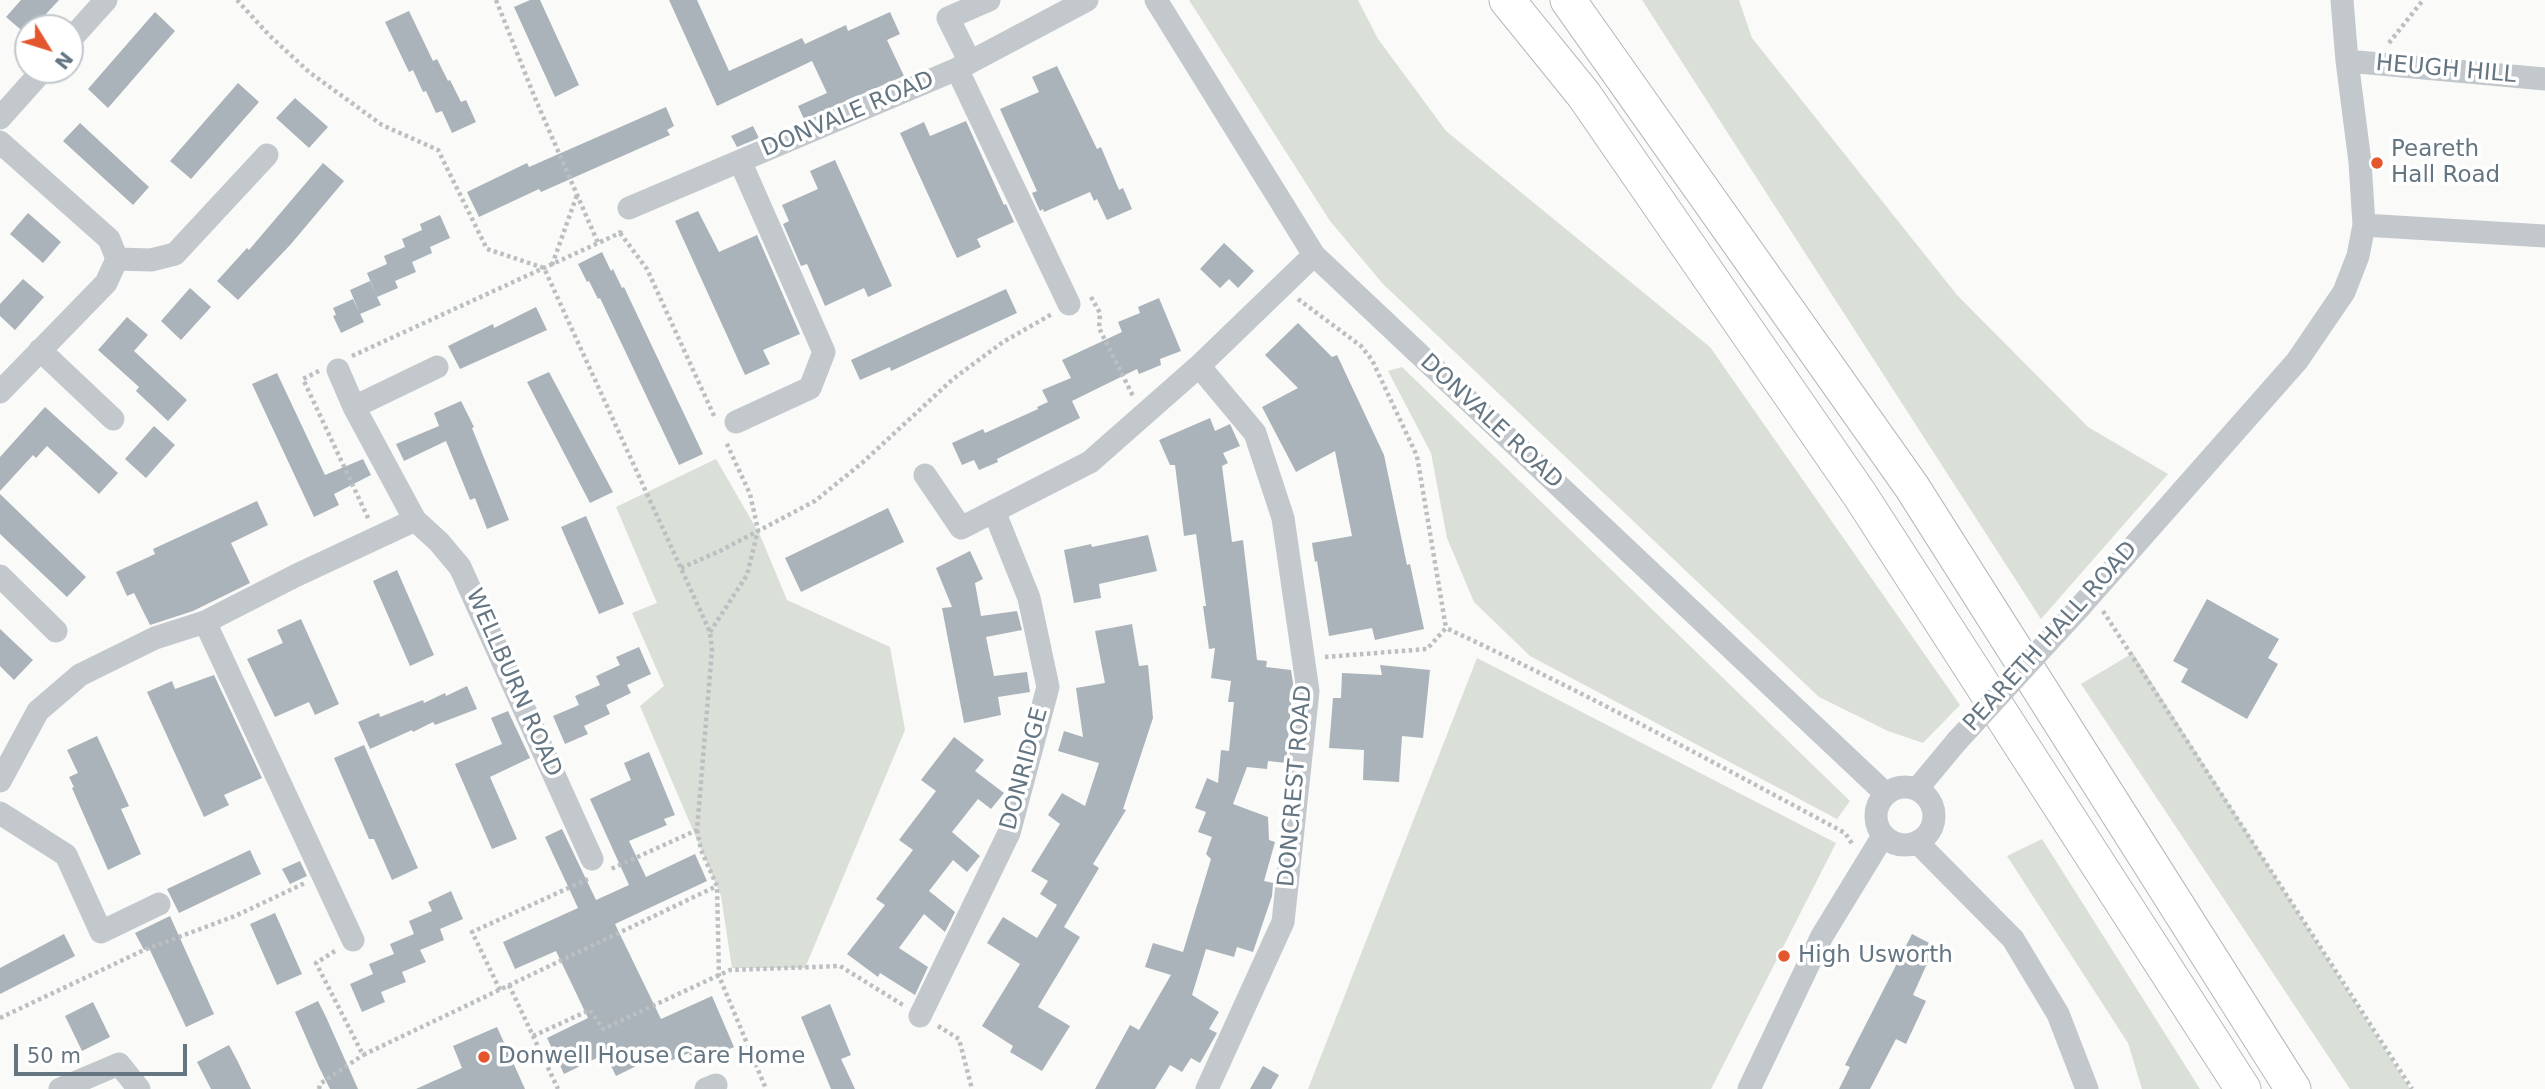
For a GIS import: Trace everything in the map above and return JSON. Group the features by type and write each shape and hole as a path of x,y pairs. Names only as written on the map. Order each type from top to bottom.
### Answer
{"highway":[{"path":"1507,0 1584,95 1860,495 2243,1089"},
{"path":"1568,0 1912,487 2293,1089"}],"street":[{"path":"84,24 106,0"},
{"path":"963,65 948,18 989,0"},
{"name":"DONVALE ROAD","path":"629,208 963,65 1087,0"},
{"name":"DONVALE ROAD","path":"1156,0 1314,255 1886,794"},
{"name":"PEARETH HALL ROAD","path":"1917,789 2297,361 2344,292 2358,256 2364,225 2360,162 2342,0"},
{"name":"HEUGH HILL","path":"2347,61 2545,79"},
{"name":"DONVALE ROAD","path":"963,65 1069,304"},
{"path":"0,118 30,84"},
{"path":"0,142 109,239 117,259 106,283 0,392"},
{"path":"117,259 151,260 175,254 267,155"},
{"name":"DONVALE ROAD","path":"724,424 810,388 824,352 740,161"},
{"path":"2364,225 2545,236"},
{"path":"925,475 961,528 1090,462 1199,366 1314,255"},
{"path":"40,350 113,419"},
{"name":"DONCREST ROAD","path":"1199,366 1255,432 1283,518 1308,691 1283,922 1207,1089"},
{"path":"354,407 438,367"},
{"name":"WELLBURN ROAD","path":"338,370 354,407 415,520 439,542 460,567 592,859"},
{"name":"DONRIDGE","path":"920,1016 1009,832 1048,687 1029,598 994,511"},
{"path":"0,781 38,711 80,676 155,638 205,622 415,520"},
{"path":"0,576 56,631"},
{"path":"205,622 354,940"},
{"path":"1901,787 1917,789 1931,802 1934,820 1926,837 1903,846 1883,836 1876,819 1880,801 1886,794 1901,787"},
{"path":"0,813 66,855 101,932 159,904"},
{"path":"1749,1089 1822,936 1883,836"},
{"path":"1918,842 2013,939 2058,1014 2087,1089"},
{"path":"60,1089 120,1064 139,1089"}],"path":[{"path":"237,0 269,35 309,72 382,125 438,150 488,249 544,268 620,233 629,208"},
{"path":"496,0 598,243"},
{"path":"2373,64 2423,0"},
{"path":"552,265 577,194"},
{"path":"620,233 647,269 724,424 750,494 758,530 747,575 709,632"},
{"path":"544,268 709,632 712,650 697,830 701,850 717,886 719,976 766,1089"},
{"path":"1282,286 1361,346 1372,360 1417,456 1446,628"},
{"path":"681,568 815,501 862,463 953,379 1003,342 1069,304 1091,296 1100,313 1098,328 1143,416"},
{"path":"2084,602 2108,616 2412,1089"},
{"path":"1303,659 1427,649 1446,628"},
{"path":"1446,628 1681,745 1845,833 1866,863"},
{"path":"500,990 472,932 697,830"},
{"path":"0,1018 144,950 235,916 324,874"},
{"path":"319,1089 320,1083 363,1055 717,886"},
{"path":"354,940 316,963 363,1055"},
{"path":"533,1036 590,1010 603,1029 730,970 840,966 959,1040 972,1089"},
{"path":"509,985 558,1089"}],"shaded area":[{"path":"1189,0 1358,0 1378,39 1446,131 1710,347 1960,705 1923,743 1888,731 1819,697 1383,284 1330,221"},
{"path":"1642,0 1739,0 1752,38 1957,295 2088,427 2168,474 2041,619"},
{"path":"1402,367 1850,801 1837,819 1530,656 1474,602 1447,538 1431,453 1388,371"},
{"path":"716,459 760,535 787,600 890,647 905,730 805,968 732,968 721,896 640,706 664,686 632,613 657,603 616,507"},
{"path":"2133,653 2410,1089 2350,1089 2081,684"},
{"path":"1477,658 1836,843 1711,1089 1308,1089"},
{"path":"2042,839 2200,1089 2142,1089 2128,1043 2007,856"}],"building":[{"path":"21,0 59,0 46,14 14,14 14,24 6,17"},
{"path":"530,0 540,0 579,85 555,97 514,7"},
{"path":"669,0 697,0 729,71 802,38 805,44 846,25 848,31 890,12 900,34 887,40 904,76 804,119 798,106 827,93 812,61 717,106"},
{"path":"409,11 433,61 437,59 461,102 466,100 476,122 452,133 442,111 436,113 413,70 409,72 385,22"},
{"path":"155,12 175,31 108,108 88,89"},
{"path":"1057,66 1097,149 1101,147 1119,190 1123,188 1132,209 1107,220 1097,199 1094,201 1090,192 1044,212 1043,209 1040,211 1032,193 1037,191 1000,109 1039,92 1032,77"},
{"path":"238,83 259,102 191,179 170,161"},
{"path":"295,98 328,127 309,148 276,118"},
{"path":"666,107 674,126 667,130 670,135 479,217 467,192 527,163 529,167"},
{"path":"966,121 1014,222 977,239 981,247 957,258 900,133 924,122 930,136"},
{"path":"80,123 149,187 133,205 63,141"},
{"path":"753,126 759,138 737,147 731,136"},
{"path":"835,160 892,286 868,297 864,288 825,306 807,264 801,266 783,224 789,221 782,205 818,189 810,171"},
{"path":"323,163 344,181 291,244 238,300 217,281 247,248 249,250"},
{"path":"698,211 719,252 757,235 800,334 763,350 770,364 745,375 675,221"},
{"path":"28,213 61,242 43,263 10,234"},
{"path":"440,215 450,238 430,247 432,253 412,262 416,272 395,281 398,288 377,297 367,273 387,264 384,256 405,247 402,239 422,230 420,224"},
{"path":"1224,243 1254,271 1238,288 1229,279 1220,288 1200,269"},
{"path":"602,252 611,271 613,269 622,288 624,287 703,454 679,465 600,298 598,299 589,281 587,282 578,264"},
{"path":"23,279 44,297 15,330 0,316 0,304"},
{"path":"370,281 381,305 360,314 350,290"},
{"path":"190,288 211,307 181,340 161,321"},
{"path":"1006,289 1017,313 891,371 890,367 860,380 851,360"},
{"path":"1159,298 1181,351 1160,359 1161,365 1139,374 1137,369 1072,401 1080,418 997,459 998,462 979,470 974,460 962,465 952,443 983,429 985,433 1048,402 1042,390 1071,378 1062,360 1122,332 1118,322 1140,313 1138,307"},
{"path":"353,299 364,322 341,333 333,316 336,315 333,308"},
{"path":"536,307 547,330 460,369 448,346 493,324 494,328"},
{"path":"127,317 148,335 134,351 187,400 168,421 136,391 139,387 98,350"},
{"path":"1298,323 1332,357 1337,355 1384,455 1407,565 1410,564 1424,629 1375,640 1372,628 1329,636 1312,543 1352,536 1335,451 1296,472 1262,407 1298,388 1265,355"},
{"path":"549,372 613,492 590,503 527,382"},
{"path":"277,373 325,475 363,459 371,475 334,494 339,505 314,517 252,384"},
{"path":"461,401 474,427 472,428 509,520 487,529 475,498 470,500 446,441 404,461 396,444 439,426 434,413"},
{"path":"45,407 118,473 99,494 47,446 36,458 33,455 0,491 0,457"},
{"path":"1210,418 1215,431 1230,424 1240,446 1223,453 1228,463 1222,466 1232,542 1243,540 1257,660 1267,661 1266,667 1291,670 1293,683 1286,763 1268,761 1267,769 1247,767 1233,804 1268,817 1269,840 1275,842 1264,881 1273,883 1272,896 1253,952 1237,947 1234,957 1206,949 1192,995 1219,1012 1209,1029 1217,1033 1200,1063 1191,1058 1182,1072 1170,1065 1155,1089 1095,1089 1130,1025 1139,1030 1171,975 1145,967 1153,943 1183,952 1211,859 1206,854 1212,837 1198,832 1206,812 1195,808 1207,778 1218,783 1221,750 1229,751 1234,702 1228,702 1231,681 1211,678 1215,648 1209,649 1196,534 1184,536 1175,465 1170,465 1159,440"},
{"path":"154,426 175,445 146,478 125,459"},
{"path":"0,494 86,577 67,597 0,534"},
{"path":"257,501 268,525 231,543 250,583 193,611 150,625 134,593 127,596 116,572 155,554 153,549"},
{"path":"888,508 904,542 801,592 785,558"},
{"path":"586,516 624,604 599,614 561,527"},
{"path":"1148,535 1157,571 1099,584 1101,598 1074,603 1064,550"},
{"path":"970,551 983,579 975,583 981,616 1017,611 1022,630 986,637 994,676 1027,672 1030,692 998,697 1001,715 964,723 942,608 952,607 936,568"},
{"path":"397,570 434,655 410,666 373,581"},
{"path":"2207,599 2279,639 2268,658 2278,664 2247,719 2181,682 2188,669 2173,661"},
{"path":"301,619 339,704 315,715 309,702 275,717 247,659 283,643 277,630"},
{"path":"1132,624 1139,666 1148,665 1153,718 1123,809 1126,810 1093,864 1099,868 1064,927 1080,937 1038,1007 1070,1026 1042,1071 1010,1052 1013,1046 982,1026 1020,964 987,943 1003,917 1037,938 1057,905 1040,894 1048,881 1031,871 1060,824 1048,815 1062,793 1085,806 1099,763 1058,751 1064,731 1083,737 1076,688 1105,683 1095,631"},
{"path":"0,629 33,660 14,680 0,666"},
{"path":"639,647 651,674 627,685 631,693 606,705 610,714 584,726 588,734 565,744 553,716 579,705 575,696 600,685 596,676 620,665 616,657"},
{"path":"1380,665 1430,670 1423,738 1402,736 1399,782 1363,780 1364,750 1329,748 1333,698 1341,698 1342,673 1382,675"},
{"path":"214,675 262,778 224,795 229,805 204,817 147,692 172,681 175,689"},
{"path":"467,686 477,709 435,725 433,722 370,749 358,722 379,713 380,717 423,700 424,703 445,693 446,696"},
{"path":"508,711 530,758 490,777 517,839 492,849 455,764 502,744 491,718"},
{"path":"97,736 129,806 121,809 141,854 108,870 69,777 78,773 67,750"},
{"path":"954,737 984,760 975,771 1004,793 991,809 978,799 952,832 980,856 967,872 953,860 929,891 955,912 945,932 924,914 899,948 928,967 915,995 880,973 878,977 847,954 885,905 876,899 913,850 899,840 936,791 921,780"},
{"path":"364,745 418,868 392,880 374,839 369,839 334,758"},
{"path":"649,752 675,815 664,819 667,825 629,841 646,877 695,854 707,881 615,924 661,1019 712,996 734,1047 694,1065 689,1053 665,1063 661,1054 616,1076 605,1054 564,1074 547,1038 588,1018 556,951 515,969 503,942 578,908 545,837 562,829 596,900 629,885 590,799 631,780 624,763"},
{"path":"250,850 261,874 179,913 167,889"},
{"path":"300,861 307,876 290,884 282,869"},
{"path":"451,891 463,919 440,929 444,940 420,950 426,962 402,972 406,982 381,992 385,1002 362,1012 350,984 373,974 369,964 394,954 390,944 414,934 409,921 432,911 428,902"},
{"path":"275,913 302,974 277,985 250,924"},
{"path":"170,916 214,1014 186,1027 149,948 144,950 135,933"},
{"path":"64,934 75,956 0,994 0,968"},
{"path":"1912,934 1935,946 1913,995 1926,1001 1906,1044 1896,1039 1870,1089 1839,1089 1850,1067 1845,1065"},
{"path":"318,1001 358,1089 330,1089 319,1067 295,1012"},
{"path":"93,1002 110,1037 82,1051 65,1016"},
{"path":"830,1004 851,1055 841,1059 855,1089 831,1089 801,1017"},
{"name":"Donwell House Care Home","path":"497,1027 525,1089 416,1089 462,1068 453,1046"},
{"path":"229,1045 251,1089 211,1089 197,1062"},
{"path":"1263,1066 1279,1075 1271,1089 1250,1089"}],"place":[{"name":"Peareth Hall Road","path":"2377,163"},
{"name":"High Usworth","path":"1784,956"},
{"name":"Donwell House Care Home","path":"484,1057"}]}
